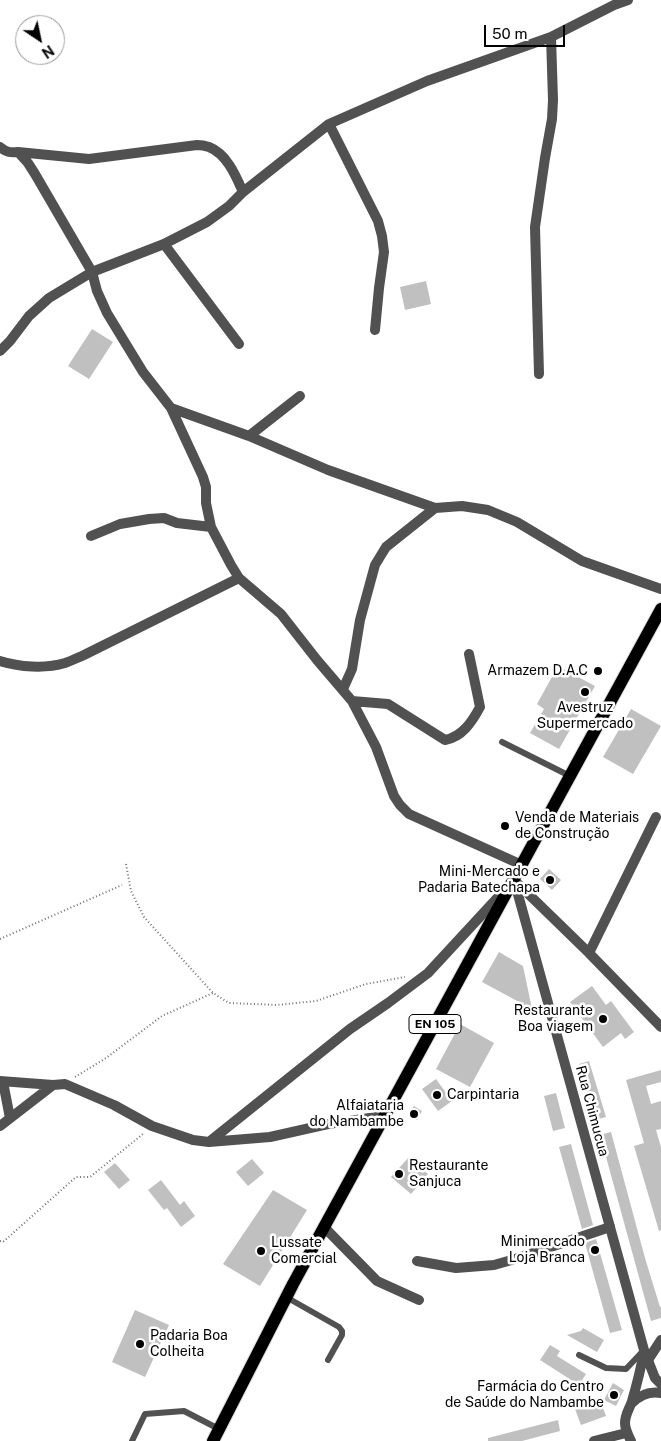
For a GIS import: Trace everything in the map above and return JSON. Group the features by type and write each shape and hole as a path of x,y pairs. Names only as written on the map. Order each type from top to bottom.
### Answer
{"main road":[{"name":"EN 105","path":"213,1441 286,1297 661,608"}],"street":[{"path":"0,351 29,316 49,298 92,272 164,244 206,222 229,206 243,192 329,124 427,81 551,37 614,2 628,0"},
{"path":"539,374 535,227 552,119 551,37"},
{"path":"329,124 378,222 382,236 384,252 375,330"},
{"path":"0,147 6,152 11,153 18,152 89,159 197,145 210,147 221,154 234,171 243,192"},
{"path":"18,152 31,168 92,272 97,292 107,313 143,372 171,408 203,477 211,527 239,578 281,614 352,701 376,747 394,796 409,814 522,865"},
{"path":"164,244 239,344"},
{"path":"249,436 300,396"},
{"path":"171,408 249,436 328,470 435,508 462,506 488,510 517,522 582,561 661,589"},
{"path":"343,689 352,669 360,620 375,565 386,547 435,508"},
{"path":"91,536 120,524 149,518 164,518 177,523 211,527"},
{"path":"0,661 14,666 41,666 63,663 92,651 239,578"},
{"path":"352,701 388,704 445,740 454,738 463,731 480,707 469,654"},
{"path":"589,952 656,817"},
{"path":"209,1142 350,1029 428,973 514,880 589,952 661,1027"},
{"name":"Rua Chimucua","path":"514,880 644,1350 655,1378 661,1384"},
{"path":"10,1118 2,1082 65,1084 114,1105 152,1126 193,1140 209,1142 270,1137 328,1124 384,1116"},
{"path":"0,1126 53,1085"},
{"path":"324,1227 378,1282 420,1300"},
{"path":"417,1261 456,1268 494,1265 515,1260 610,1227"},
{"path":"648,1360 661,1340"},
{"name":"Rua Chimucua","path":"628,1437 624,1423 640,1376 644,1350"},
{"path":"631,1404 638,1397 647,1393 661,1393"},
{"path":"594,1441 628,1437"}],"lane":[{"path":"502,742 570,776"},
{"path":"286,1297 342,1330 342,1335 328,1360"},
{"path":"579,1355 606,1368 626,1369 644,1350"},
{"path":"132,1441 145,1414 184,1411 219,1429"}],"path":[{"path":"126,864 131,891 144,917 213,993 229,1003 277,1005 316,1001 366,984 428,973"},
{"path":"0,939 122,885"},
{"path":"65,1084 106,1058 162,1016 213,993"},
{"path":"0,1241 3,1242 76,1177 90,1177 149,1129"}],"building":[{"path":"426,281 431,304 405,310 400,287"},
{"path":"92,329 113,342 89,379 68,366"},
{"path":"558,666 595,686 559,749 530,733 544,709 537,704"},
{"path":"631,709 661,726 633,774 603,757"},
{"name":"Mini-Mercado e Padaria Batechapa","path":"549,869 561,880 552,890 540,879"},
{"path":"499,952 523,966 532,1009 482,982"},
{"name":"Restaurante Boa viagem","path":"592,986 606,1005 611,1001 634,1032 625,1039 621,1033 603,1047 570,1002"},
{"path":"460,1024 494,1043 470,1087 436,1069"},
{"path":"589,1061 606,1117 595,1120 579,1064"},
{"path":"661,1070 661,1082 646,1086 651,1104 661,1101 661,1129 656,1130 661,1147 661,1230 659,1231 634,1146 644,1143 626,1080"},
{"name":"Carpintaria","path":"436,1079 452,1101 438,1111 422,1089"},
{"path":"556,1093 565,1128 553,1131 544,1096"},
{"path":"414,1106 422,1111 417,1120 408,1115"},
{"path":"611,1132 645,1258 661,1307 661,1318 651,1321 600,1135"},
{"path":"571,1144 593,1225 582,1229 559,1147"},
{"path":"409,1157 428,1174 411,1194 391,1177"},
{"path":"252,1159 264,1173 248,1186 236,1172"},
{"path":"115,1163 130,1180 119,1189 104,1172"},
{"path":"161,1180 180,1205 184,1201 195,1216 181,1227 167,1208 164,1210 148,1190"},
{"path":"273,1190 307,1210 260,1286 223,1264"},
{"path":"596,1239 622,1330 610,1333 585,1243"},
{"name":"Padaria Boa Colheita","path":"135,1310 169,1325 145,1377 112,1362"},
{"path":"583,1328 604,1340 597,1352 567,1335 581,1331"},
{"path":"550,1345 560,1351 557,1356 586,1374 579,1385 540,1360"},
{"name":"Farmácia do Centro de Saúde do Nambambe","path":"613,1383 624,1390 616,1406 604,1400"},
{"path":"600,1400 606,1416 581,1425 575,1409"},
{"path":"558,1420 560,1431 522,1441 488,1441 488,1438"}],"place":[{"name":"Armazem D.A.C","path":"598,671"},
{"name":"Avestruz Supermercado","path":"585,692"},
{"name":"Venda de Materiais de Construção","path":"505,826"},
{"name":"Mini-Mercado e Padaria Batechapa","path":"550,880"},
{"name":"Restaurante Boa viagem","path":"603,1019"},
{"name":"Carpintaria","path":"437,1095"},
{"name":"Alfaiataria do Nambambe","path":"414,1114"},
{"name":"Restaurante Sanjuca","path":"399,1174"},
{"name":"Minimercado Loja Branca","path":"595,1250"},
{"name":"Lussate Comercial","path":"261,1251"},
{"name":"Padaria Boa Colheita","path":"140,1344"},
{"name":"Farmácia do Centro de Saúde do Nambambe","path":"614,1395"}]}
